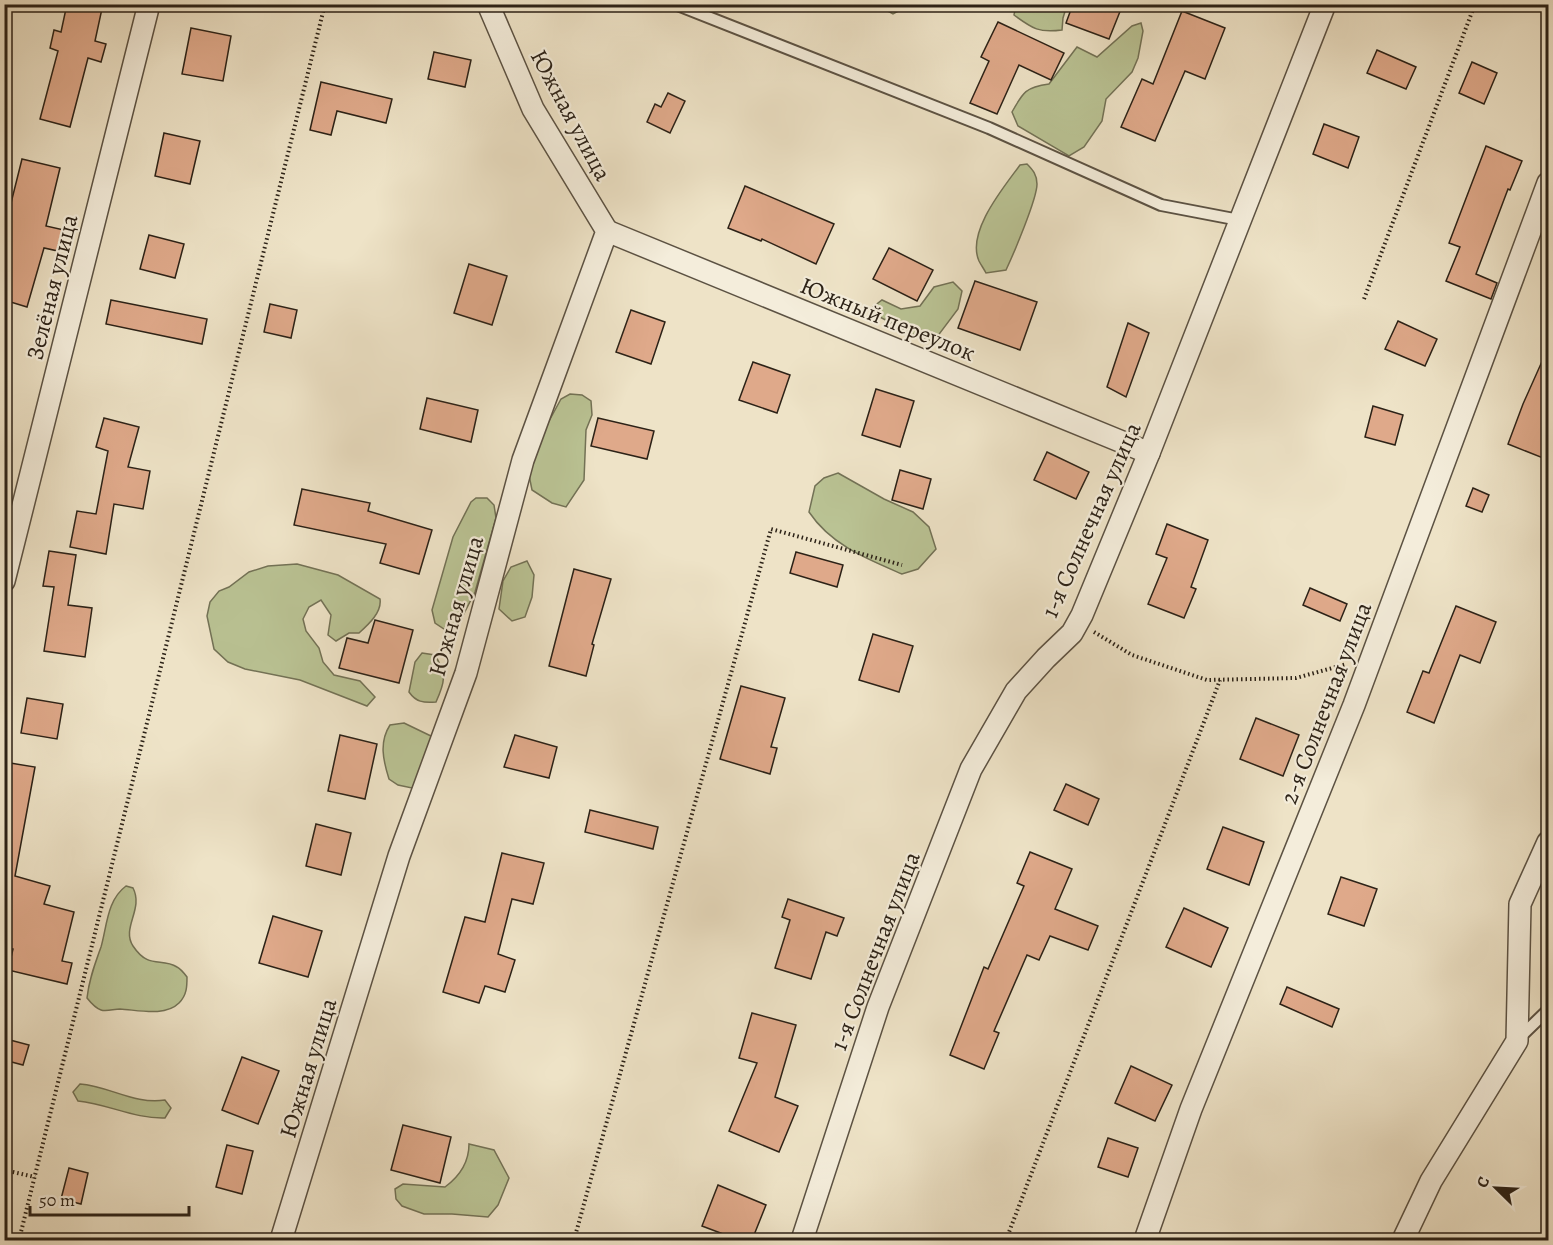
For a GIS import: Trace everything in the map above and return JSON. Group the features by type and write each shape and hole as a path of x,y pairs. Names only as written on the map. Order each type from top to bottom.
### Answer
{"street":[{"name":"Зелёная улица","path":"4,582 149,4"},
{"name":"Южная улица","path":"282,1240 399,856 466,673 523,460 607,231 533,109 488,4"},
{"name":"1-я Солнечная улица","path":"802,1240 878,1007 972,769 1016,692 1046,657 1072,633 1078,622 1149,453 1325,4"},
{"name":"2-я Солнечная улица","path":"1145,1240 1191,1109 1372,657 1548,183"},
{"name":"Южный переулок","path":"607,231 1149,453"},
{"path":"1403,1240 1431,1181 1517,1041 1520,904 1548,842"}],"lane":[{"path":"675,4 989,128 1161,205 1234,219 1241,218"},
{"path":"1517,1041 1548,1010"}],"path":[{"path":"20,1240 325,4"},
{"path":"1364,299 1475,4"},
{"path":"574,1240 771,529 902,565"},
{"path":"1078,622 1132,655 1208,680 1296,678 1372,657"},
{"path":"1006,1240 1220,680"},
{"path":"4,1170 35,1178"}],"green space":[{"path":"879,4 910,5 893,14 880,7"},
{"path":"1016,5 1067,5 1062,30 1047,31 1031,27 1014,15"},
{"path":"1141,23 1143,31 1138,58 1132,72 1106,99 1102,121 1084,147 1069,156 1018,126 1012,112 1022,95 1030,89 1049,84 1077,47 1097,57 1132,26"},
{"path":"1027,164 1034,173 1037,184 1024,227 1006,270 986,273 979,261 976,249 982,224 997,197 1020,165"},
{"path":"953,282 962,291 958,309 934,341 920,338 874,314 873,307 882,300 901,309 920,306 934,287"},
{"path":"570,394 582,395 591,401 592,415 586,430 584,480 566,507 552,503 532,490 528,470 536,445 561,399"},
{"path":"838,473 884,499 913,512 929,527 936,549 918,569 902,574 876,563 839,542 818,524 809,512 815,486 824,478"},
{"path":"476,498 487,498 494,505 496,518 475,592 456,629 444,629 435,623 432,610 453,537 471,502"},
{"path":"527,561 534,575 532,597 525,617 512,621 499,609 503,581 511,567"},
{"path":"297,564 338,575 380,599 379,609 371,622 359,633 349,633 336,641 328,635 331,615 321,600 309,607 303,619 306,631 319,648 323,662 334,675 360,681 375,697 367,706 300,680 245,669 228,662 214,649 207,616 210,602 219,591 229,587 249,572 268,566"},
{"path":"422,653 435,655 443,673 443,684 436,702 420,701 409,692 415,662"},
{"path":"404,723 433,737 421,779 412,788 398,785 389,779 384,758 384,738 390,725"},
{"path":"126,886 133,888 136,896 129,932 133,946 144,958 171,964 187,977 184,997 179,1003 166,1010 103,1011 95,1007 87,998 111,906"},
{"path":"80,1084 143,1100 165,1100 171,1108 165,1118 154,1118 78,1101 73,1092"},
{"path":"469,1144 494,1150 509,1178 498,1205 488,1217 424,1214 402,1206 396,1199 395,1189 403,1184 445,1187 463,1169"}],"building":[{"path":"67,4 103,4 95,41 106,44 101,62 88,58 70,127 40,119 58,51 50,48 54,30 61,32"},
{"path":"1073,4 1123,4 1109,39 1066,23"},
{"path":"1182,11 1225,28 1205,79 1185,71 1155,141 1121,127 1142,79 1153,84"},
{"path":"998,22 1064,53 1051,80 1019,65 997,114 970,103 989,61 981,57"},
{"path":"191,28 231,36 223,81 182,74"},
{"path":"1377,50 1416,67 1406,89 1367,73"},
{"path":"434,52 471,60 465,87 428,79"},
{"path":"1472,62 1497,73 1484,104 1459,93"},
{"path":"321,82 392,99 386,123 337,111 331,135 310,130"},
{"path":"668,93 685,101 670,133 647,122 655,104 661,107"},
{"path":"1324,124 1359,137 1348,168 1313,154"},
{"path":"164,133 200,141 190,184 155,176"},
{"path":"1486,146 1522,161 1510,190 1508,189 1476,274 1497,283 1491,299 1446,281 1460,247 1449,243"},
{"path":"22,159 60,168 46,226 64,230 58,251 44,248 27,307 4,300 4,231"},
{"path":"745,186 834,224 816,264 762,239 761,241 728,228"},
{"path":"149,235 184,244 175,278 140,269"},
{"path":"889,248 933,270 917,301 873,279"},
{"path":"469,264 507,276 492,325 454,313"},
{"path":"975,281 1037,302 1020,350 958,328"},
{"path":"111,300 207,319 202,344 106,324"},
{"path":"270,304 297,310 291,338 264,332"},
{"path":"631,310 665,322 651,364 616,352"},
{"path":"1398,321 1437,339 1425,366 1385,349"},
{"path":"1128,323 1149,333 1126,397 1107,387"},
{"path":"1548,348 1548,460 1508,444"},
{"path":"753,362 790,375 777,413 739,400"},
{"path":"876,389 914,401 900,447 862,435"},
{"path":"427,398 478,410 471,442 420,429"},
{"path":"1373,406 1403,415 1395,445 1365,437"},
{"path":"104,418 139,427 128,467 150,471 143,509 114,504 106,554 70,547 77,511 96,514 108,451 96,447"},
{"path":"598,418 654,431 647,459 591,446"},
{"path":"1047,452 1089,472 1076,499 1034,480"},
{"path":"900,470 931,479 923,509 892,500"},
{"path":"1473,488 1489,495 1482,512 1466,506"},
{"path":"302,489 370,503 368,511 432,530 419,574 380,563 386,544 294,525"},
{"path":"1167,524 1208,540 1191,587 1196,589 1184,618 1148,604 1167,558 1156,554"},
{"path":"49,551 76,555 68,605 92,608 85,657 44,651 54,587 43,586"},
{"path":"796,552 843,565 837,587 790,573"},
{"path":"574,569 611,579 592,644 594,645 586,676 549,666"},
{"path":"1310,588 1347,604 1340,621 1303,605"},
{"path":"1456,606 1496,622 1480,663 1460,655 1434,723 1407,712 1423,671 1429,673"},
{"path":"375,620 413,630 399,683 339,668 347,638 368,643"},
{"path":"873,634 913,646 899,692 859,680"},
{"path":"741,686 785,698 771,747 777,748 770,774 720,759"},
{"path":"27,698 63,704 57,739 21,733"},
{"path":"1256,718 1299,735 1283,776 1240,759"},
{"path":"340,735 377,744 365,799 328,791"},
{"path":"515,735 557,747 549,778 504,767"},
{"path":"4,762 35,767 15,876 50,886 44,904 74,912 62,961 72,963 67,984 8,970 13,949 4,947 6,884 4,884"},
{"path":"1066,784 1099,799 1088,825 1054,810"},
{"path":"590,810 658,827 653,849 585,832"},
{"path":"316,824 351,833 341,875 306,866"},
{"path":"1223,827 1264,842 1249,885 1207,869"},
{"path":"1030,852 1072,869 1055,909 1098,926 1088,950 1050,936 1039,960 1027,955 994,1031 999,1033 984,1069 950,1055 984,967 988,969 1024,886 1017,883"},
{"path":"502,853 544,863 533,904 512,899 498,954 515,960 505,992 485,986 479,1003 443,992 465,917 485,922"},
{"path":"1341,877 1377,889 1364,926 1328,914"},
{"path":"788,899 844,918 837,936 826,932 811,979 775,968 790,920 782,917"},
{"path":"1184,908 1228,928 1211,967 1166,947"},
{"path":"273,916 322,931 308,977 259,963"},
{"path":"1287,987 1339,1009 1332,1027 1280,1004"},
{"path":"752,1013 796,1025 775,1097 798,1106 779,1152 729,1131 757,1063 739,1058"},
{"path":"10,1040 29,1045 23,1065 4,1060"},
{"path":"242,1057 279,1071 258,1124 222,1110"},
{"path":"1131,1066 1172,1085 1155,1121 1115,1103"},
{"path":"403,1125 451,1137 440,1183 391,1170"},
{"path":"1108,1138 1138,1148 1128,1177 1098,1167"},
{"path":"227,1145 253,1151 242,1194 216,1187"},
{"path":"69,1168 88,1173 81,1204 61,1199"},
{"path":"718,1185 766,1205 752,1240 739,1240 702,1226"}]}
